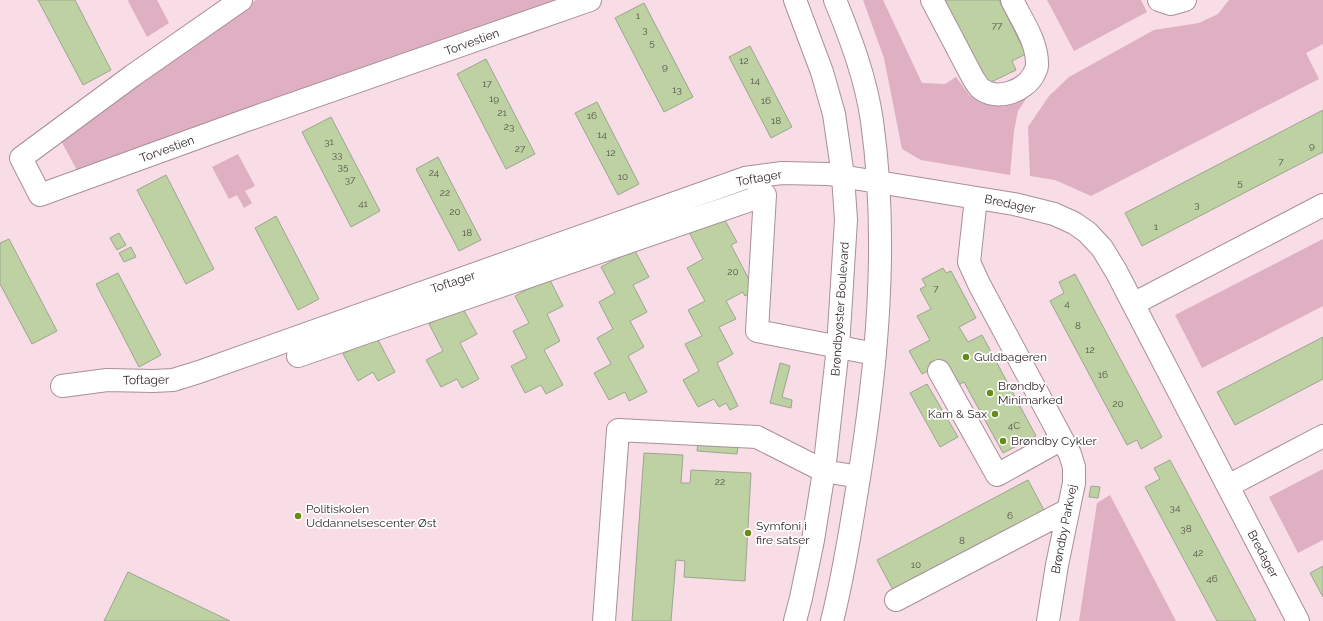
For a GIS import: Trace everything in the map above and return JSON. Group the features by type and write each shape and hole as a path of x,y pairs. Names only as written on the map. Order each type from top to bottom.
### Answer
{"street":[{"name":"Torvestien","path":"241,0 132,76 20,158 40,195 244,121 590,0"},
{"name":"Brøndbyøster Boulevard","path":"795,0 822,72 834,114 843,176 846,220 838,347 824,471 813,540 795,621"},
{"path":"832,621 847,549 867,422 875,354 879,289 880,221 879,183 872,120 860,68 835,0"},
{"path":"932,0 973,78 980,88 992,94 1007,94 1022,88 1031,80 1037,67 1035,46 1012,0"},
{"path":"1159,0 1172,4 1185,0"},
{"name":"Toftager","path":"62,386 107,380 173,380 745,178 782,173 843,176"},
{"name":"Bredager","path":"843,176 1014,204 1047,212 1074,224 1087,232 1102,248 1116,271 1298,621"},
{"path":"298,356 765,195 757,331 875,354"},
{"name":"Brøndby Parkvej","path":"976,198 969,262 979,284 1070,454 1074,467 1074,484 1048,621"},
{"path":"1133,304 1323,205"},
{"path":"939,371 997,475 1062,439"},
{"path":"604,621 618,430 757,437 824,471 859,477"},
{"path":"1228,486 1323,436"},
{"path":"896,600 1068,510"}],"shaded area":[{"path":"157,0 169,23 147,37 128,1"},
{"path":"256,0 565,0 79,174 60,139"},
{"path":"863,0 883,0 922,83 945,84 956,77 970,96 985,103 998,105 1011,103 1030,93 1018,111 1014,131 1010,175 921,160 902,149 884,58"},
{"path":"1047,0 1141,0 1147,12 1074,51"},
{"path":"1229,0 1323,0 1323,44 1306,53 1319,79 1091,196 1055,180 1030,176 1028,127 1049,96 1069,77 1154,30 1199,23 1218,14"},
{"path":"238,154 255,186 245,191 252,203 244,208 237,195 229,199 212,167"},
{"path":"1323,239 1323,306 1202,368 1175,315"},
{"path":"1323,469 1323,540 1298,553 1269,497"},
{"path":"1110,495 1176,621 1079,621 1097,503"}],"building":[{"path":"38,0 75,0 111,70 83,85"},
{"path":"941,0 999,0 1026,54 1012,61 1016,70 985,85"},
{"path":"644,3 693,97 664,112 615,18"},
{"path":"750,46 792,127 771,138 729,57"},
{"path":"486,59 535,154 506,169 457,74"},
{"path":"597,102 639,184 618,195 575,113"},
{"path":"1323,110 1323,152 1142,246 1125,213"},
{"path":"331,117 380,211 351,227 302,132"},
{"path":"438,157 481,240 459,251 416,169"},
{"path":"166,175 214,269 186,284 137,190"},
{"path":"722,215 737,242 731,245 755,291 745,296 743,292 726,301 736,319 719,327 733,354 717,363 738,406 730,410 726,403 719,407 714,399 698,407 683,380 699,371 685,344 702,336 688,310 705,301 687,268 703,259 689,232"},
{"path":"276,216 319,299 298,310 255,228"},
{"path":"119,233 126,245 117,250 110,238"},
{"path":"9,239 57,331 32,344 0,284 0,243"},
{"path":"131,247 136,257 124,262 119,253"},
{"path":"634,249 649,277 633,285 647,312 630,321 644,347 628,356 647,392 629,401 625,392 609,400 594,373 611,364 597,338 613,329 599,302 615,293 601,267"},
{"path":"943,268 946,273 951,271 976,318 959,327 968,342 982,335 1036,436 1003,453 964,382 955,387 943,363 922,374 909,351 930,340 917,316 931,309 920,289 926,286 922,279"},
{"path":"118,273 161,355 139,367 96,284"},
{"path":"1075,274 1162,437 1141,449 1137,440 1127,445 1050,301 1064,293 1059,282"},
{"path":"549,278 563,306 547,314 560,341 544,350 563,385 546,394 541,385 525,393 511,366 527,358 513,331 529,323 515,296"},
{"path":"462,307 477,334 460,343 479,379 462,388 457,379 441,387 426,360 443,351 429,324"},
{"path":"376,336 395,372 378,381 373,372 358,381 343,354"},
{"path":"1323,337 1323,379 1235,425 1217,392"},
{"path":"780,363 790,366 782,397 792,400 791,408 770,403"},
{"path":"927,384 958,437 940,447 910,393"},
{"path":"698,443 738,446 737,454 697,451"},
{"path":"644,453 683,455 681,483 690,483 691,470 751,473 745,581 684,577 685,561 676,560 671,621 632,621"},
{"path":"1170,460 1256,621 1217,621 1145,487 1160,479 1154,468"},
{"path":"1028,480 1044,510 893,590 877,560"},
{"path":"1091,486 1100,487 1098,498 1089,497"},
{"path":"1323,566 1323,597 1310,573"},
{"path":"128,572 230,621 104,621"}],"place":[{"name":"Guldbageren","path":"966,357"},
{"name":"Brøndby Minimarked","path":"990,393"},
{"name":"Kam & Sax","path":"995,414"},
{"name":"Brøndby Cykler","path":"1003,441"},
{"name":"Politiskolen Uddannelsescenter Øst","path":"298,516"},
{"name":"Symfoni i fire satser","path":"748,533"}]}
